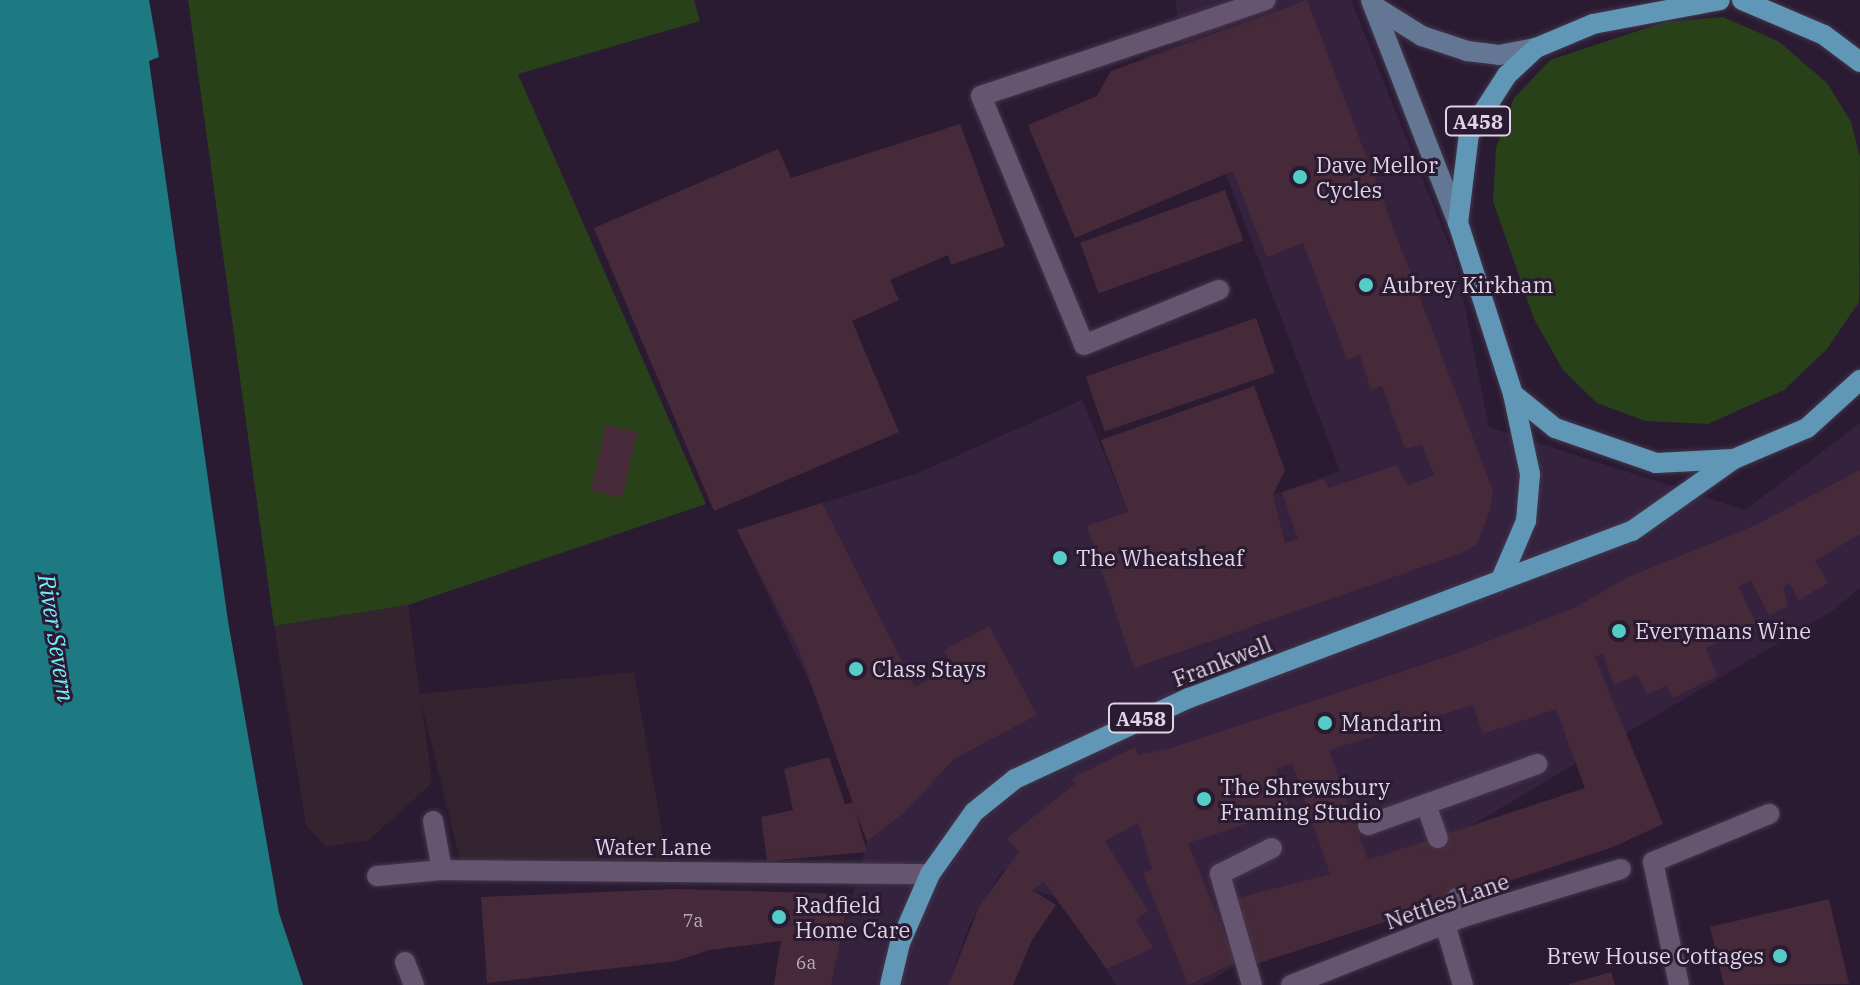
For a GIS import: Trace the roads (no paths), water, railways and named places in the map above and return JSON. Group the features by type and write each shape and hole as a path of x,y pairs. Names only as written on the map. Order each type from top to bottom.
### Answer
{"main road":[{"name":"A458","path":"1502,577 1526,521 1530,474 1513,394 1458,223 1469,134 1507,75 1536,48 1593,24 1660,5 1720,0"},
{"path":"1742,0 1824,35 1860,62"},
{"path":"1373,3 1422,36 1467,51 1499,55 1536,48"},
{"path":"1373,3 1458,223"},
{"name":"Frankwell","path":"890,985 900,943 930,874 974,812 1015,779 1189,698 1502,577 1565,561 1632,531 1734,459 1807,428 1860,380"},
{"name":"Frankwell","path":"1513,394 1555,428 1656,463 1734,459"}],"street":[{"path":"1219,290 1084,345 981,96 1266,0"},
{"path":"1368,825 1537,764"},
{"path":"1426,804 1438,838"},
{"name":"Nettles Lane","path":"1291,985 1455,913 1653,862 1769,814"},
{"path":"433,821 442,870"},
{"path":"1252,985 1220,874 1272,848"},
{"path":"1653,862 1679,985"},
{"name":"Water Lane","path":"377,876 442,870 930,874"},
{"path":"1455,913 1463,985"},
{"path":"405,962 414,985"}],"water":[{"name":"River Severn","path":"0,0 149,0 159,57 149,61 228,621 279,913 303,985 0,985"}],"place":[{"name":"Dave Mellor Cycles","path":"1300,177"},
{"name":"Aubrey Kirkham","path":"1366,285"},
{"name":"The Wheatsheaf","path":"1060,558"},
{"name":"Everymans Wine","path":"1619,631"},
{"name":"Class Stays","path":"856,669"},
{"name":"Mandarin","path":"1325,723"},
{"name":"The Shrewsbury Framing Studio","path":"1204,799"},
{"name":"Radfield Home Care","path":"779,917"},
{"name":"Brew House Cottages","path":"1780,956"}]}
